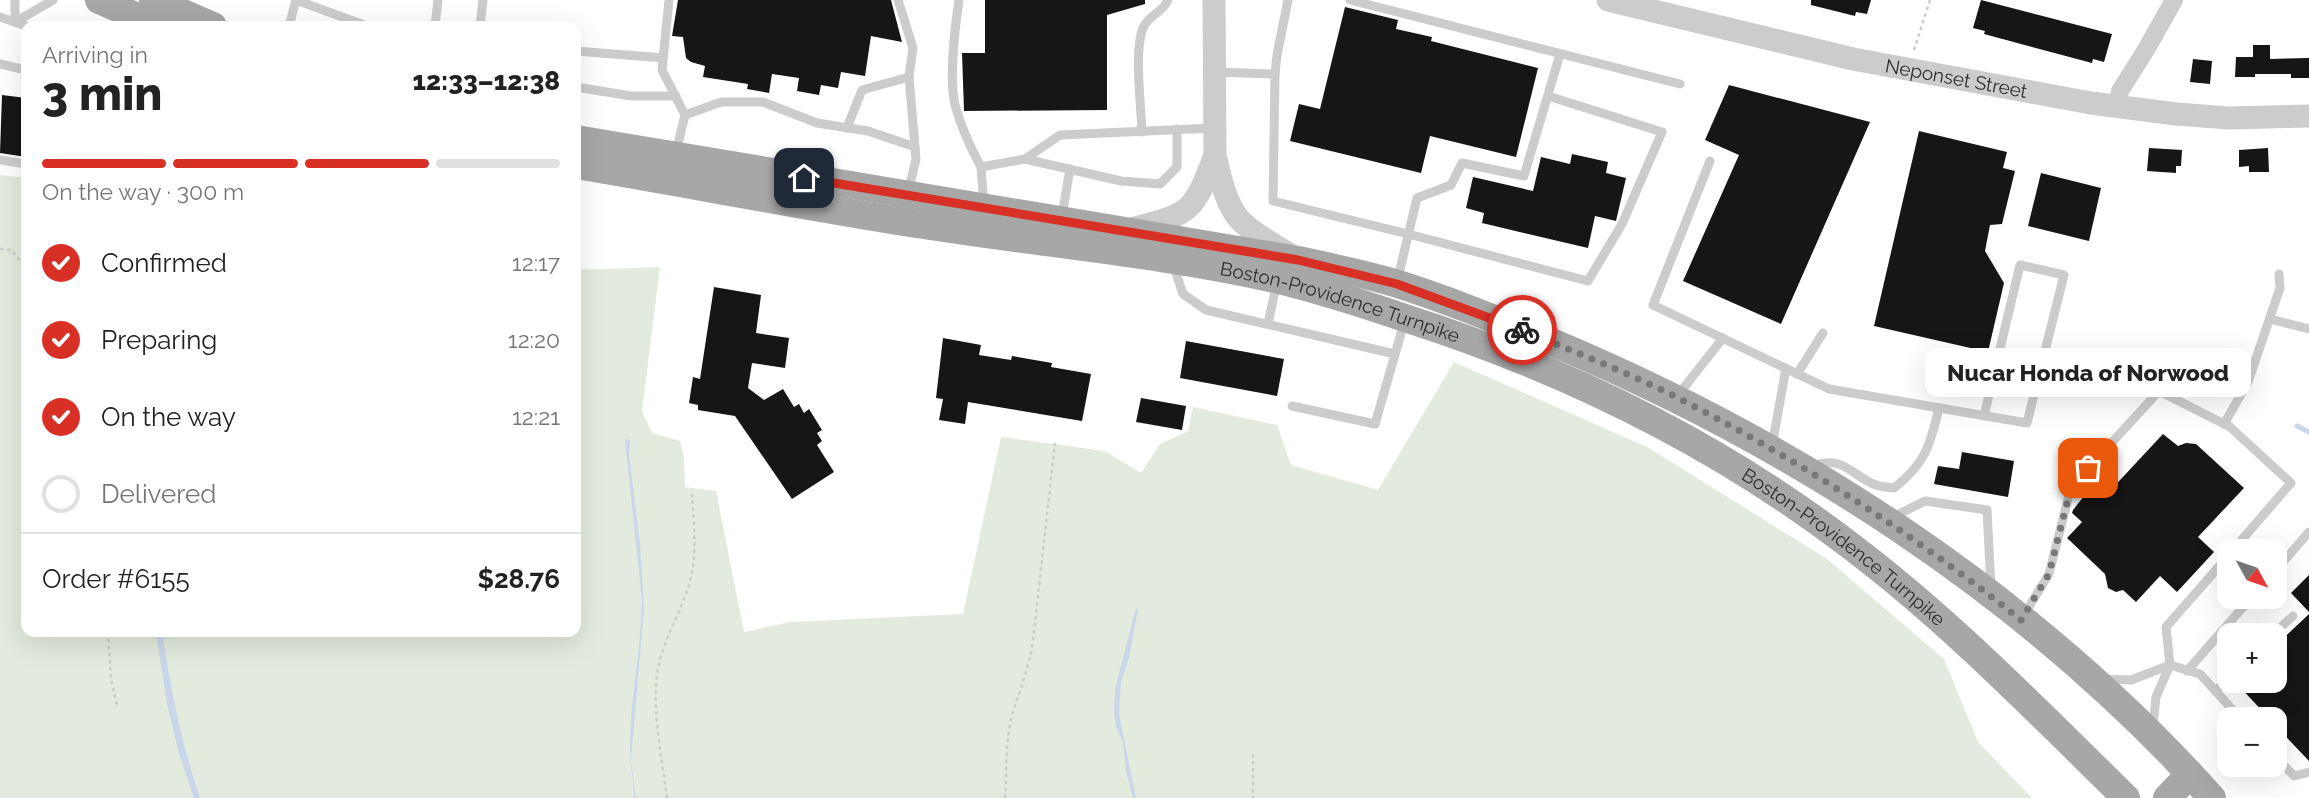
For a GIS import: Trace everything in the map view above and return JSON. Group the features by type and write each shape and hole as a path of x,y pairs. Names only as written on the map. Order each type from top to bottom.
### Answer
{"main road":[{"path":"99,0 140,14 183,21"},
{"name":"Boston-Providence Turnpike","path":"581,140 1298,260 1397,284 1500,321 1676,397 1806,469 1886,520 1992,596 2091,678 2212,798"},
{"name":"Boston-Providence Turnpike","path":"581,165 916,224 1172,261 1277,280 1345,297 1458,334 1510,355 1628,408 1691,442 1768,488 1850,544 1912,594 2028,700 2126,798"},
{"path":"2167,798 2190,774"}],"street":[{"path":"1213,0 1215,155 1221,179 1239,218 1298,260"},
{"name":"Neponset Street","path":"1608,0 1669,7 1853,59 2118,107 2229,118 2309,116"},
{"path":"2118,107 2120,91 2171,1"},
{"path":"1128,230 1179,216 1190,207 1201,194 1215,155"}],"lane":[{"path":"15,0 15,22"},
{"path":"15,22 53,0"},
{"path":"290,21 296,0 354,21"},
{"path":"436,21 438,0"},
{"path":"481,21 483,0"},
{"path":"669,0 662,69 685,115 675,157"},
{"path":"898,0 913,48 909,77 916,159 908,194"},
{"path":"960,0 954,53 954,102 966,138 981,167 985,207"},
{"path":"1142,132 1139,37 1146,21 1165,6 1168,0"},
{"path":"1288,0 1275,74 1273,201 1588,281 1622,224 1662,132 1548,96"},
{"path":"1350,0 1681,84"},
{"path":"0,17 21,24"},
{"path":"581,51 663,58"},
{"path":"1397,284 1417,198 1451,186 1462,163 1524,176 1560,54"},
{"path":"0,64 21,69"},
{"path":"1215,72 1275,74"},
{"path":"847,128 862,90 909,77"},
{"path":"581,88 631,96 676,96"},
{"path":"685,115 721,102 763,102 817,123 868,131 915,147"},
{"path":"1025,159 1060,135 1216,127"},
{"path":"981,167 1025,159 1121,181 1160,184 1177,167 1177,130"},
{"path":"0,160 21,163"},
{"path":"1710,162 1653,305 1829,389 1984,416 2027,423 2064,275 2020,265 1984,416"},
{"path":"1062,219 1070,169"},
{"path":"1172,261 1183,294 1206,310 1395,355"},
{"path":"2224,424 2248,382 2280,288 2279,274"},
{"path":"1268,324 1277,280"},
{"path":"1292,405 1375,424 1406,318"},
{"path":"2270,319 2309,329"},
{"path":"1797,374 1823,333"},
{"path":"1676,397 1723,338"},
{"path":"1772,450 1786,368"},
{"path":"2021,620 2049,574 2071,487 2159,391 2224,424 2291,483 2243,539"},
{"path":"1806,469 1823,463 1839,462 1874,485 1894,488 1912,475 1930,446 1939,408"},
{"path":"1886,520 1925,501 1987,510 1992,596"},
{"path":"2287,558 2309,533"},
{"path":"2151,735 2156,698 2170,665 2166,627 2217,569"},
{"path":"2187,670 2241,609"},
{"path":"2285,623 2293,616"},
{"path":"2091,678 2131,680 2170,665 2200,674 2230,707"},
{"path":"2287,769 2294,776 2309,772"}],"path":[{"path":"1907,70 1930,0"},
{"path":"0,248 11,250 21,261"},
{"path":"1005,798 1012,717 1030,662 1033,641 1055,443"},
{"path":"667,798 657,727 655,688 662,653 692,572 692,491"},
{"path":"108,637 111,679 117,705"},
{"path":"1253,754 1253,798"}],"shaded area":[{"path":"0,175 21,177 21,637 581,637 581,270 660,267 642,411 652,433 680,441 684,457 685,487 716,491 744,632 790,622 963,614 1001,437 1105,451 1141,473 1160,444 1188,431 1193,407 1277,425 1291,465 1378,490 1454,362 1649,448 1827,559 1944,659 1978,742 2032,798 0,798"}],"water":[{"path":"625,439 630,440 629,454 640,544 644,609 631,760 636,798 634,798 630,749 630,730 642,601"},
{"path":"1136,608 1138,609 1129,658 1121,682 1119,714 1136,798 1133,798 1126,771 1123,742 1116,727 1114,712 1115,689"},
{"path":"157,637 163,637 177,716 200,798 194,798 179,754 167,704"}],"building":[{"path":"678,0 891,0 902,42 871,36 865,76 841,72 838,88 821,85 819,95 797,91 799,78 772,74 769,93 747,89 748,84 703,77 705,66 686,58 683,37 672,36"},
{"path":"985,0 1145,0 1145,4 1107,15 1107,110 964,111 962,53 985,53"},
{"path":"1811,0 1871,0 1867,14 1856,12 1855,16 1811,5"},
{"path":"1981,0 2112,34 2104,62 2093,59 2092,63 1984,34 1985,31 1973,28"},
{"path":"1345,7 1398,20 1396,29 1432,37 1431,41 1538,68 1516,157 1430,136 1421,173 1290,141 1299,104 1320,109"},
{"path":"2253,45 2270,45 2270,59 2309,58 2309,78 2291,78 2291,74 2235,77 2236,57 2253,57"},
{"path":"2193,59 2212,61 2210,84 2190,82"},
{"path":"1729,85 1870,122 1781,324 1683,281 1739,155 1705,140"},
{"path":"2,95 21,97 21,156 0,153"},
{"path":"1919,131 2007,152 2003,168 2015,171 2002,224 1990,225 1985,251 2004,283 1988,352 1874,326"},
{"path":"2149,148 2182,150 2181,166 2176,166 2176,173 2147,171"},
{"path":"2268,148 2269,172 2249,172 2249,166 2239,167 2239,150"},
{"path":"1572,154 1608,162 1606,173 1626,178 1616,221 1595,216 1588,248 1482,223 1484,213 1466,208 1473,177 1533,191 1541,157 1570,164"},
{"path":"2041,173 2101,188 2089,241 2028,226"},
{"path":"714,287 761,295 756,333 789,338 785,368 752,363 748,388 764,400 783,389 794,407 799,404 804,413 809,409 822,430 817,433 822,441 817,445 834,472 792,499 735,416 698,410 698,405 689,403 693,377 700,379"},
{"path":"943,338 981,345 979,355 1011,360 1012,356 1091,374 1082,421 968,402 965,424 939,420 943,399 936,398"},
{"path":"1186,341 1284,359 1277,396 1180,378"},
{"path":"1141,398 1186,406 1182,430 1136,422"},
{"path":"2163,434 2178,446 2196,444 2244,488 2198,537 2214,552 2177,592 2160,576 2136,602 2123,590 2116,592 2108,588 2105,574 2067,538 2082,522 2072,513 2073,510 2095,482 2107,494"},
{"path":"1962,452 2014,461 2008,497 1934,484 1938,466 1959,469"},
{"path":"2309,575 2309,612 2291,593"},
{"path":"2309,614 2309,761 2287,738 2287,707 2259,707 2245,693 2287,693 2287,635"}],"waterway":[{"path":"2297,426 2309,432"}],"way so far":[{"path":"1522,330 1676,397 1806,469 1886,520 2021,620 2049,574 2071,487 2088,468"}],"place":[{"name":"Nucar Honda of Norwood","path":"2088,468"}],"route":[{"path":"804,178 1298,260 1397,284 1522,330"}]}
